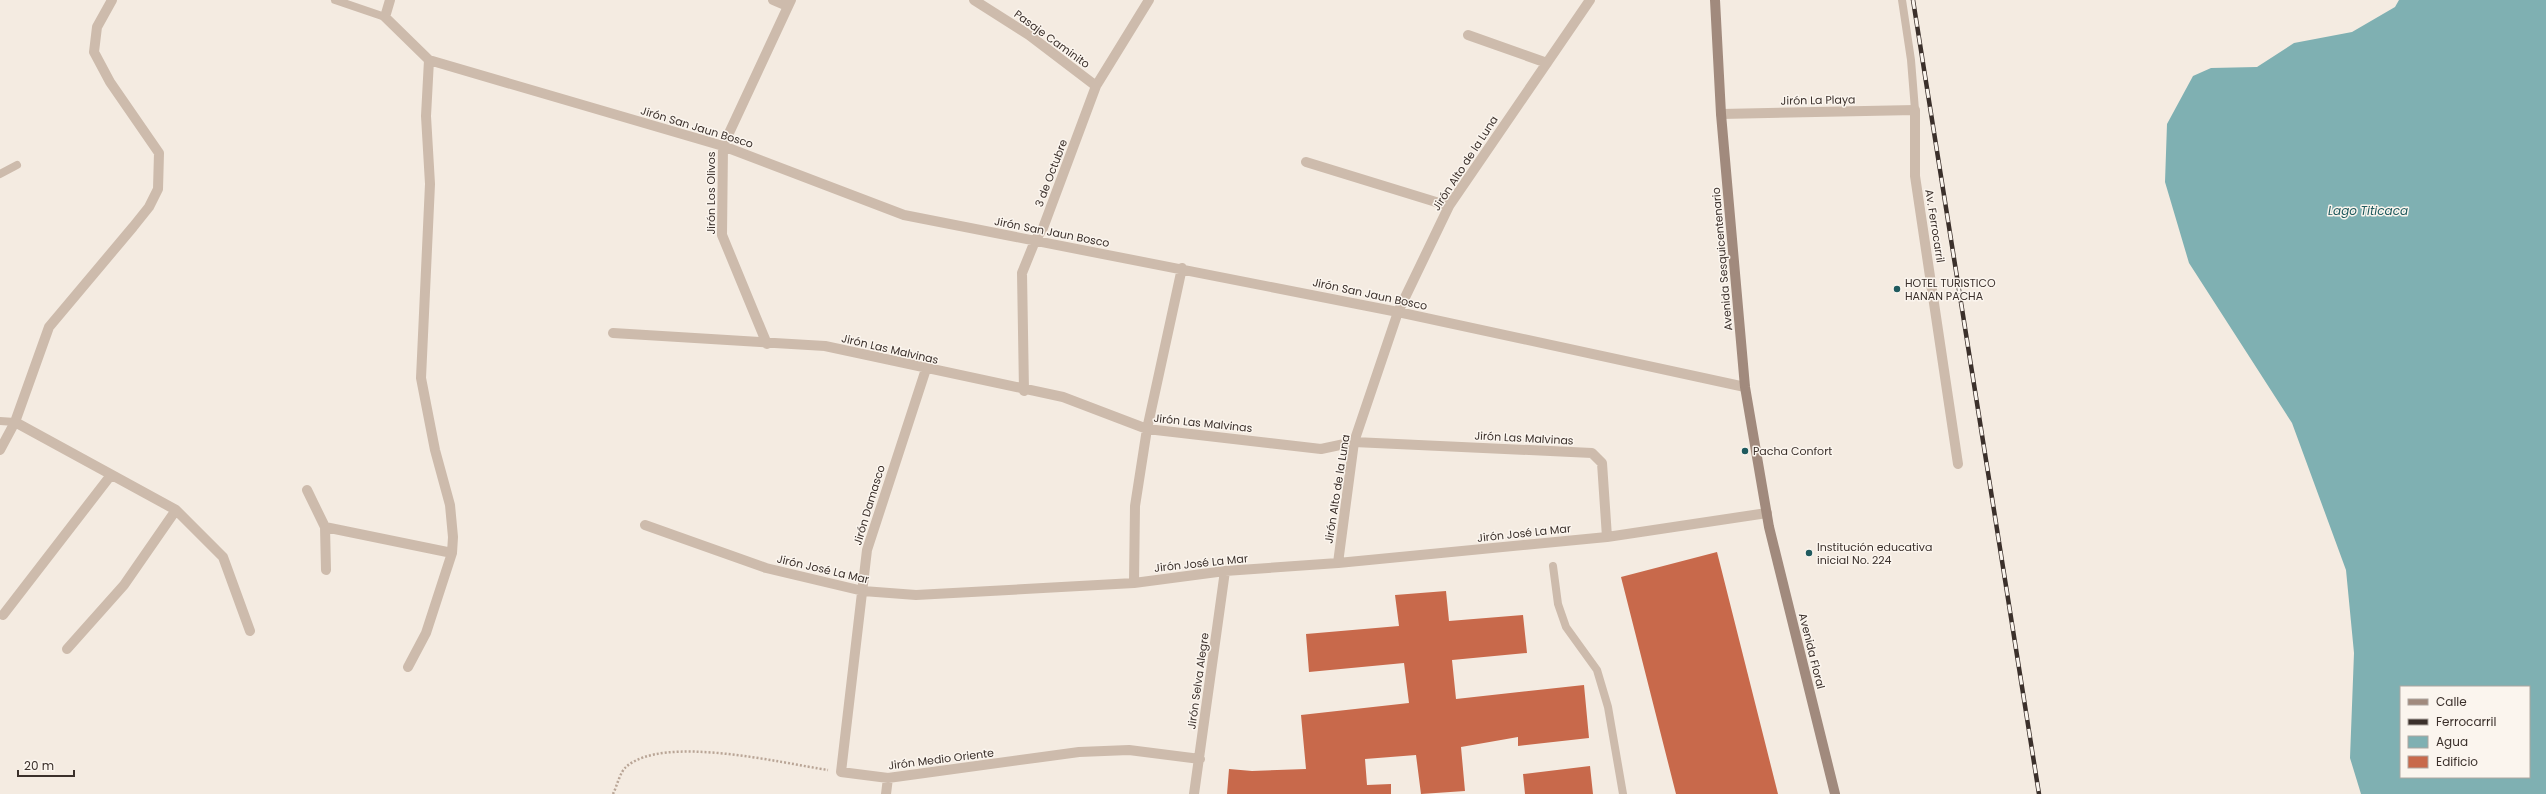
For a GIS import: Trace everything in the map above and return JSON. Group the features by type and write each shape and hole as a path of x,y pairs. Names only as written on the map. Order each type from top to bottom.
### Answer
{"street":[{"path":"0,450 15,422 49,327 141,217 158,189 159,153 110,82 94,52 97,27 112,0"},
{"path":"385,17 390,0"},
{"path":"773,0 789,3"},
{"name":"Pasaje Caminito","path":"974,0 1029,35 1096,86"},
{"name":"3 de Octubre","path":"1024,390 1022,273 1035,241 1043,228 1096,86 1149,0"},
{"name":"Jirón Alto de la Luna","path":"1338,563 1354,442 1398,312 1449,206 1590,0"},
{"name":"Avenida Sesquicentenario","path":"1715,0 1721,114 1745,388 1767,513"},
{"name":"Jirón Los Olivos","path":"767,344 722,235 723,146 789,3"},
{"name":"Jirón San Jaun Bosco","path":"385,17 428,60 723,146 904,215 1182,268 1398,312 1745,388"},
{"path":"1468,35 1547,63"},
{"path":"408,667 426,633 452,553 454,537 450,505 435,450 421,378 430,184 426,116 428,60"},
{"name":"Jirón La Playa","path":"1721,114 1915,110"},
{"name":"Av. Ferrocarril","path":"1915,110 1915,176 1958,464"},
{"path":"1306,162 1449,206"},
{"path":"1134,582 1135,506 1147,429 1182,268"},
{"name":"Jirón Las Malvinas","path":"614,333 767,344 825,346 926,369 1062,397 1147,429 1321,449 1354,442 1592,453 1602,463 1607,537"},
{"name":"Jirón Damasco","path":"841,772 868,550 926,369"},
{"path":"15,422 176,510 223,557 250,631"},
{"path":"3,615 111,475"},
{"path":"307,490 325,527 326,570"},
{"path":"67,649 124,585 176,510"},
{"name":"Jirón José La Mar","path":"646,525 766,568 863,591 916,595 1134,582 1225,571 1338,563 1607,537 1767,513"},
{"name":"Avenida Floral","path":"1767,513 1835,794"},
{"path":"325,527 452,553"},
{"name":"Jirón Selva Alegre","path":"1194,794 1225,571"},
{"name":"Jirón Medio Oriente","path":"841,772 888,778 1080,752 1129,750 1200,759"},
{"path":"886,794 888,778"}],"lane":[{"path":"335,0 385,17"},
{"path":"1902,0 1911,60 1915,110"},
{"path":"0,174 17,165"},
{"path":"0,421 15,422"},
{"path":"1553,566 1558,604 1566,627 1597,670 1608,707 1623,794"}],"path":[{"path":"613,794 625,768 639,758 660,753 693,750 841,772"}],"water":[{"name":"Lago Titicaca","path":"2399,0 2546,0 2546,794 2361,794 2350,758 2354,653 2346,570 2292,423 2189,263 2165,182 2167,124 2193,76 2211,68 2257,67 2294,43 2352,32 2395,7"}],"building":[{"path":"1717,552 1778,794 1676,794 1621,577"},
{"path":"1446,591 1449,621 1523,615 1527,653 1452,660 1456,699 1584,685 1589,738 1518,746 1518,737 1461,747 1465,791 1421,794 1416,755 1365,759 1367,785 1391,784 1391,794 1227,794 1229,769 1252,771 1306,769 1301,715 1409,703 1404,663 1309,672 1306,634 1399,626 1395,595"},
{"path":"1590,766 1593,794 1525,794 1523,774"}],"railway":[{"path":"1913,0 2039,794"}],"place":[{"name":"HOTEL TURISTICO HANAN PACHA","path":"1897,289"},
{"name":"Pacha Confort","path":"1745,451"},
{"name":"Institución educativa inicial No. 224","path":"1809,553"}]}
